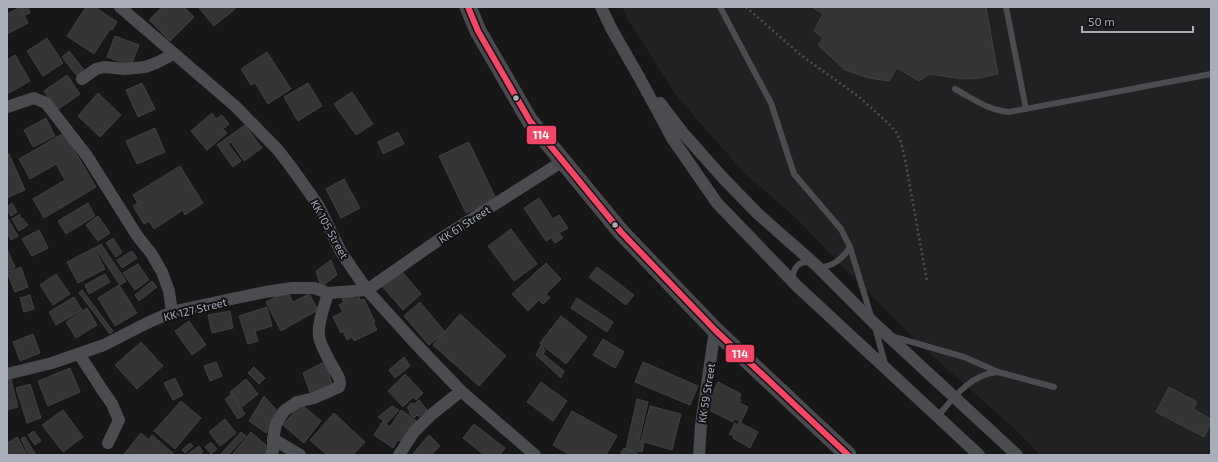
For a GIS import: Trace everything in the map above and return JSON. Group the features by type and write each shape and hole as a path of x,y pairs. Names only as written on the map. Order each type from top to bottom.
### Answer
{"main road":[{"path":"468,7 478,31 530,121 621,232 716,330 848,455"}],"street":[{"path":"601,7 611,28 672,138 717,203 797,286 979,455"},
{"name":"KK 105 Street","path":"123,8 235,106 278,150 318,205 341,252 367,290 461,391 535,455"},
{"path":"82,79 96,69 104,67 125,69 145,67 174,54"},
{"path":"639,77 683,133 723,178 758,214 817,266 873,322 1017,455"},
{"path":"7,107 34,98 46,103 87,156 138,237 151,253 162,272 169,291 172,312"},
{"name":"KK 61 Street","path":"367,290 440,239 563,161"},
{"name":"KK 127 Street","path":"7,374 52,363 104,345 147,322 172,312 265,292 292,288 314,288 328,293 367,290"},
{"path":"271,455 274,450 273,439 276,424 284,411 297,402 314,398 339,387 339,378 322,346 319,335 328,293"},
{"name":"KK 59 Street","path":"699,455 701,425 716,330"},
{"path":"79,354 112,404 119,420 108,443"},
{"path":"399,455 414,432 431,415 461,391"},
{"path":"273,439 300,455"}],"lane":[{"path":"720,7 771,103 794,174 841,229 850,247 887,370"},
{"path":"1006,7 1026,109"},
{"path":"955,89 990,108 1000,112 1010,112 1211,74"},
{"path":"797,286 794,282 793,273 797,266 804,262 809,262 821,267 830,265 845,255 850,247"},
{"path":"886,334 964,357 998,372 1054,387"},
{"path":"938,416 960,391 978,377 989,372 998,372"}],"path":[{"path":"746,7 802,56 858,96 896,132 901,142 905,158 927,281"}],"shaded area":[{"path":"622,7 1211,7 1211,455 1040,455 1017,431 928,352 795,217 744,173 675,94 626,16"}],"building":[{"path":"20,7 28,23 7,34 7,14"},
{"path":"21,7 28,7 30,13 25,15"},
{"path":"86,7 95,7 117,22 112,30 110,29 94,54 67,36"},
{"path":"162,7 184,7 194,17 170,41 149,20"},
{"path":"198,7 234,7 235,9 214,26"},
{"path":"812,7 986,7 998,74 980,78 963,79 930,74 919,81 897,68 889,81 869,78 845,70 818,45 823,38 814,31 823,14"},
{"path":"115,36 139,45 131,66 107,57"},
{"path":"47,38 63,63 43,76 27,51"},
{"path":"69,51 85,71 78,77 62,57"},
{"path":"267,52 291,89 268,104 255,83 251,85 241,69"},
{"path":"15,55 30,81 7,94 7,60"},
{"path":"67,75 80,94 57,110 44,91"},
{"path":"142,83 155,109 138,117 126,90"},
{"path":"308,83 322,106 298,121 284,97"},
{"path":"352,92 373,124 356,135 334,104"},
{"path":"98,93 121,115 100,137 78,116"},
{"path":"212,113 216,119 222,115 229,124 223,129 227,133 207,150 191,131"},
{"path":"46,118 55,136 33,147 24,130"},
{"path":"245,125 262,148 244,161 231,142 228,144 241,161 233,167 217,145"},
{"path":"155,128 165,152 137,164 126,141"},
{"path":"398,132 404,144 383,154 378,142"},
{"path":"64,133 96,187 44,218 33,199 65,180 56,164 30,179 19,159"},
{"path":"469,142 496,199 466,213 439,156"},
{"path":"9,154 25,190 7,198 7,155"},
{"path":"180,166 203,203 185,215 183,210 154,229 149,221 144,224 133,206 138,203 133,195"},
{"path":"344,179 360,208 341,218 326,189"},
{"path":"539,198 553,219 559,215 568,228 559,233 563,238 555,243 551,238 546,241 524,208"},
{"path":"12,203 17,212 11,216 7,210 7,207"},
{"path":"88,203 95,216 66,234 58,221"},
{"path":"20,214 18,221 21,217 28,225 19,231 12,219"},
{"path":"98,216 110,233 98,241 86,225"},
{"path":"7,219 18,236 11,240 7,233"},
{"path":"511,229 537,264 514,281 488,246"},
{"path":"39,230 48,248 32,256 22,239"},
{"path":"113,238 122,252 116,257 106,243"},
{"path":"101,244 126,281 120,285 95,248"},
{"path":"94,248 105,269 78,283 67,262"},
{"path":"7,249 15,267 7,271"},
{"path":"132,251 137,258 122,268 117,260"},
{"path":"331,260 337,275 321,287 316,271"},
{"path":"546,263 561,279 546,294 550,298 543,304 539,300 528,311 512,294"},
{"path":"138,264 149,280 135,290 123,273"},
{"path":"21,267 28,287 15,292 7,272"},
{"path":"597,267 634,295 626,305 589,277"},
{"path":"400,269 421,294 403,310 381,285"},
{"path":"56,274 70,294 53,305 40,285"},
{"path":"105,274 110,282 89,294 85,285"},
{"path":"152,281 157,287 139,301 135,295"},
{"path":"119,285 137,313 115,326 98,298"},
{"path":"82,290 113,331 110,334 79,293"},
{"path":"287,291 293,302 309,294 318,310 281,331 266,302"},
{"path":"352,294 355,299 359,297 360,300 364,299 375,322 373,322 377,330 354,341 352,337 347,340 343,331 341,333 333,317 343,312 339,305 344,302 342,299"},
{"path":"30,295 34,309 24,312 20,298"},
{"path":"74,297 82,310 56,325 49,312"},
{"path":"577,298 613,322 607,332 571,308"},
{"path":"420,302 445,332 429,345 404,316"},
{"path":"267,307 272,326 255,331 258,341 248,344 239,316"},
{"path":"87,308 97,325 76,338 66,322"},
{"path":"230,311 233,328 212,333 208,315"},
{"path":"460,314 506,356 479,386 433,345"},
{"path":"561,316 587,337 566,364 540,343"},
{"path":"189,321 206,345 192,355 175,331"},
{"path":"33,334 40,353 20,361 13,342"},
{"path":"603,339 624,352 615,368 593,355"},
{"path":"141,342 163,366 137,389 115,365"},
{"path":"541,345 545,350 543,354 564,371 561,378 536,355"},
{"path":"404,357 410,366 395,378 389,370"},
{"path":"326,361 332,384 311,395 303,373"},
{"path":"216,362 222,376 210,381 204,366"},
{"path":"643,362 698,386 690,405 635,382"},
{"path":"254,367 265,378 259,384 248,373"},
{"path":"70,368 80,392 48,406 38,381"},
{"path":"405,374 423,393 416,400 413,397 403,407 388,391"},
{"path":"175,378 183,395 173,400 164,383"},
{"path":"11,379 18,407 7,410 7,380"},
{"path":"246,379 258,394 242,407 230,392"},
{"path":"541,382 567,401 553,421 527,402"},
{"path":"718,382 741,394 739,399 741,400 739,403 748,407 741,422 735,419 733,422 705,408"},
{"path":"30,384 41,418 27,423 16,388"},
{"path":"1169,387 1197,402 1193,409 1211,419 1211,423 1204,437 1156,412"},
{"path":"232,394 245,414 238,419 225,399"},
{"path":"264,396 279,413 266,433 249,421"},
{"path":"637,399 648,402 639,441 644,442 642,452 626,449"},
{"path":"419,400 427,410 419,417 417,415 414,418 409,413 410,411 407,408 411,403 414,404"},
{"path":"181,401 201,418 175,449 154,431"},
{"path":"301,404 321,421 304,443 283,425"},
{"path":"392,406 399,410 387,423 378,417"},
{"path":"650,406 681,414 672,450 641,441"},
{"path":"63,410 83,437 63,452 42,425"},
{"path":"401,410 418,422 403,443 398,440 393,448 374,435 383,421 390,427"},
{"path":"572,411 617,436 606,455 570,455 553,445"},
{"path":"334,413 365,442 353,455 327,455 310,440"},
{"path":"225,419 236,433 220,446 209,432"},
{"path":"739,422 758,432 750,448 729,434 735,423 738,425"},
{"path":"474,424 505,448 500,455 484,455 463,438"},
{"path":"34,431 41,441 35,445 28,435"},
{"path":"241,432 246,436 228,455 220,455"},
{"path":"251,432 269,448 263,455 232,455"},
{"path":"141,433 149,440 152,435 173,453 171,455 125,455 124,454"},
{"path":"429,435 440,446 431,455 412,455"},
{"path":"17,437 27,455 7,455 7,443"},
{"path":"25,437 36,455 29,455 21,439"},
{"path":"211,442 217,449 211,454 205,447"},
{"path":"190,443 193,446 185,453 182,450"},
{"path":"199,446 203,452 198,455 187,455"},
{"path":"624,448 637,453 636,455 620,455"}],"transit line":[{"name":"114","path":"468,7 478,31 530,121 621,232 715,330 848,455"}]}
